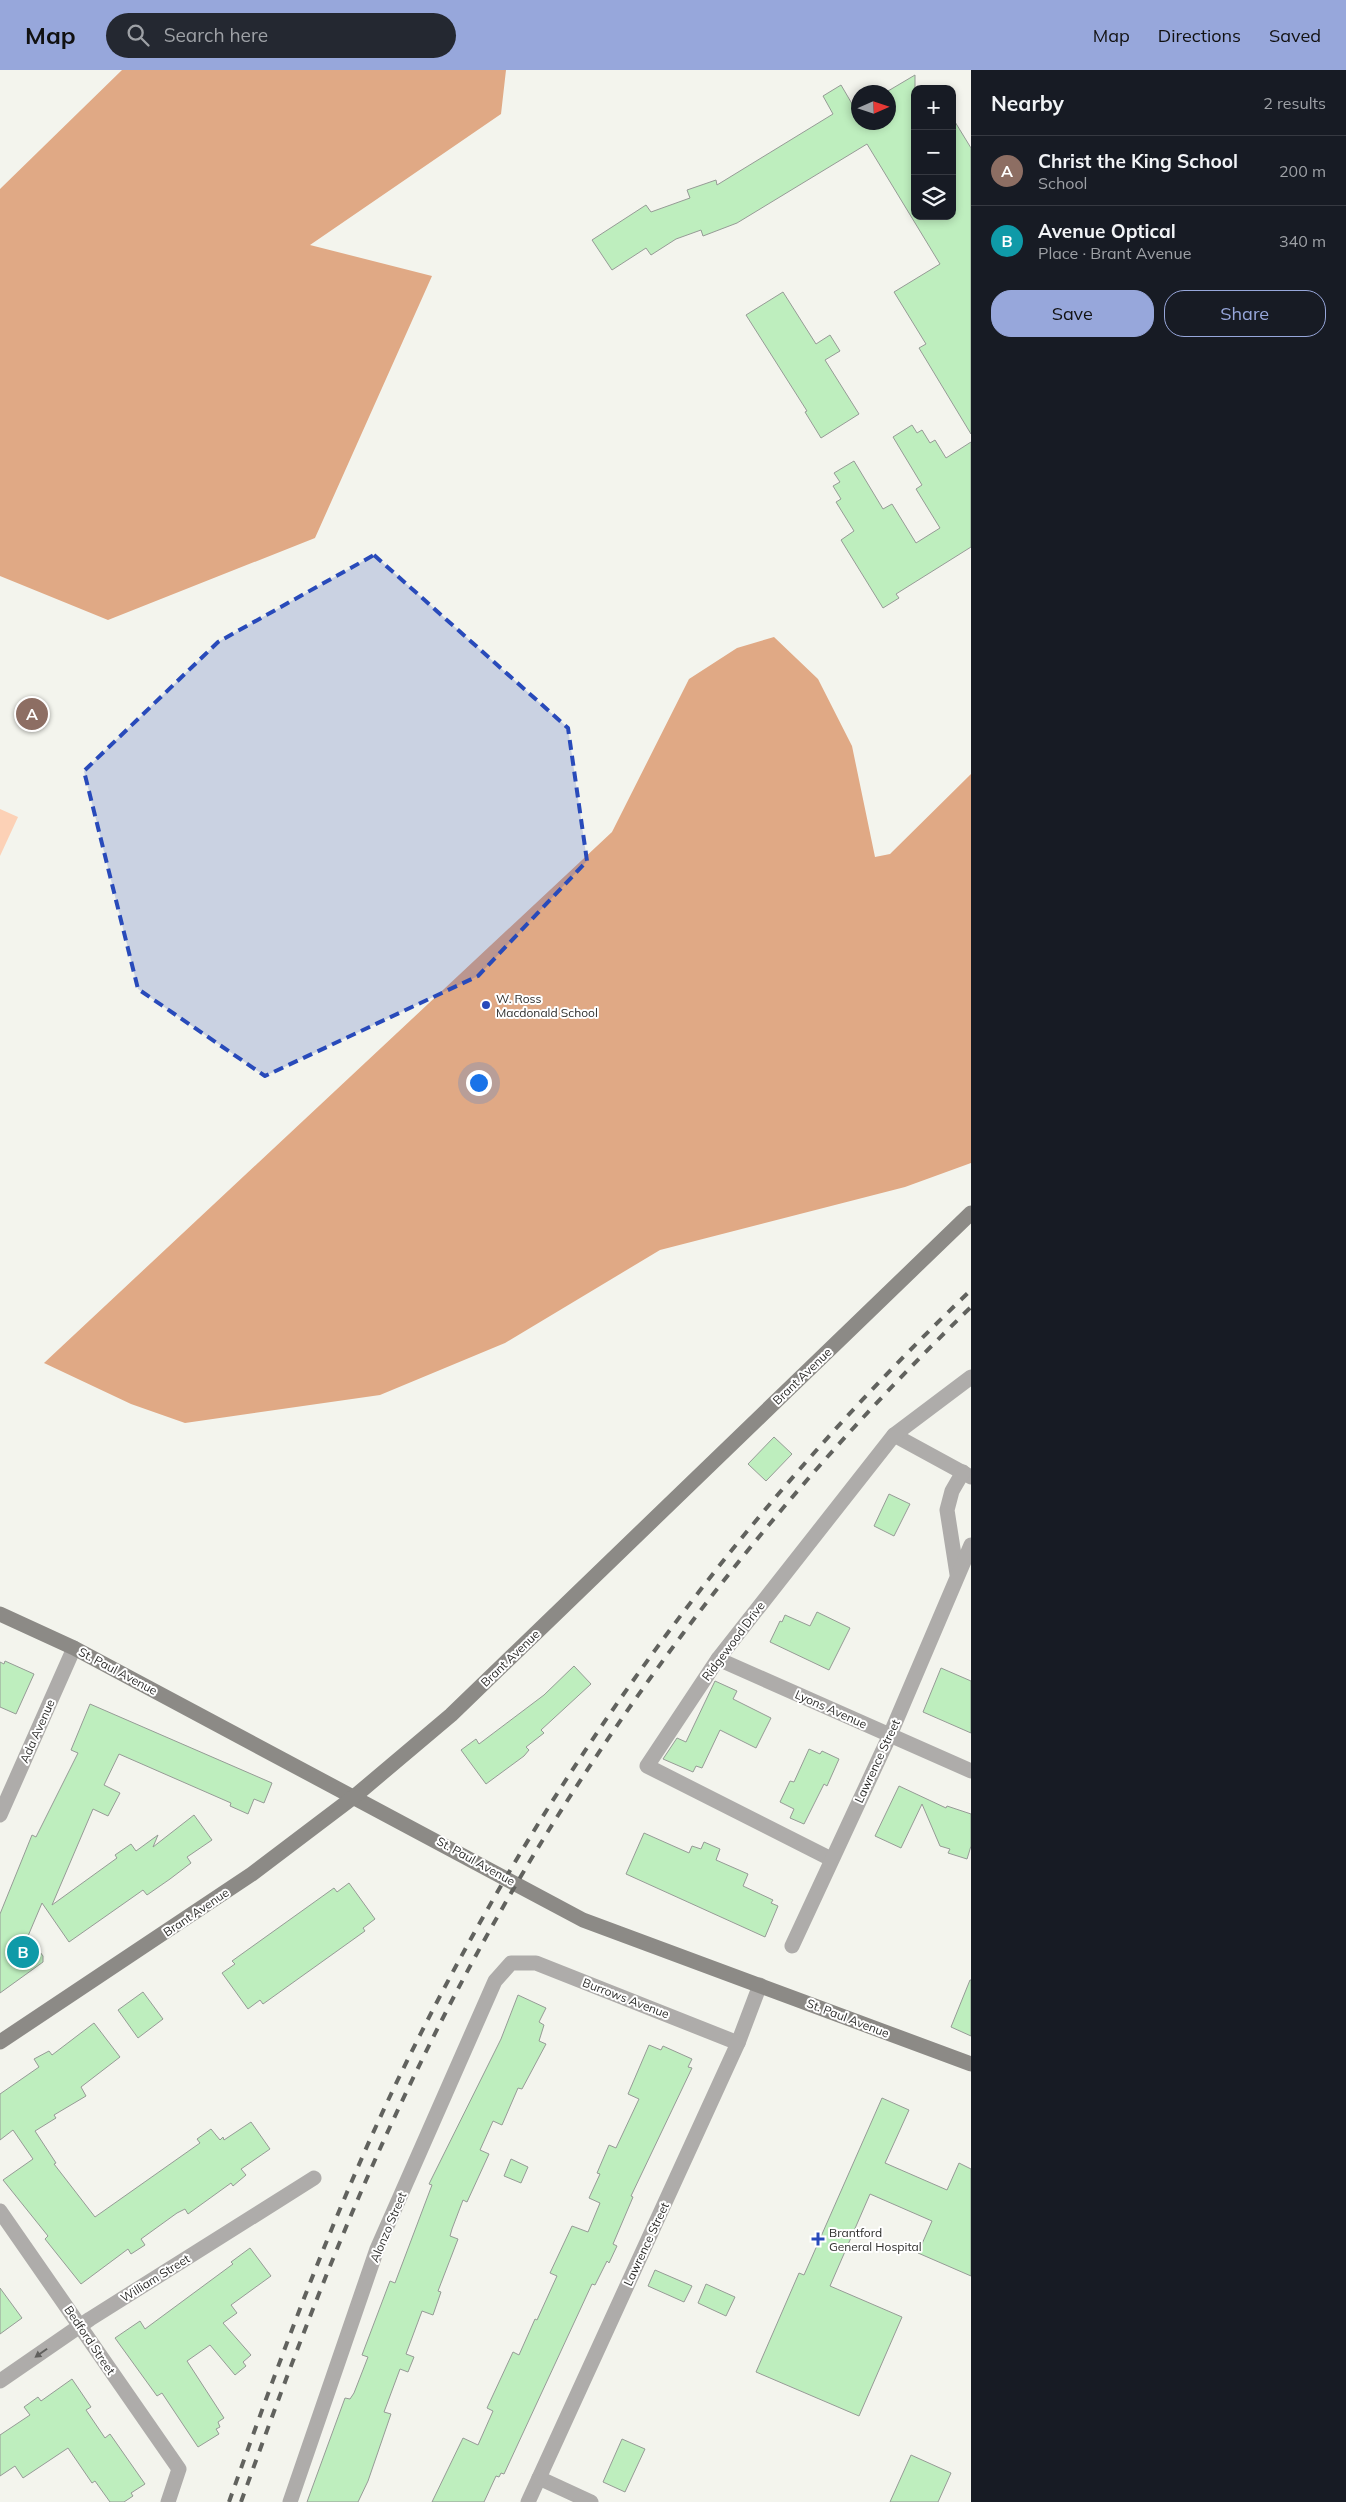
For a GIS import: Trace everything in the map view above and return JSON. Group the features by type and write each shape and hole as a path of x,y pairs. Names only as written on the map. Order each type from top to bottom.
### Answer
{"main road":[{"name":"Brant Avenue","path":"0,2042 252,1874 355,1796 451,1715 971,1213"},
{"name":"St. Paul Avenue","path":"0,1614 74,1648 355,1796 583,1920 971,2064"}],"street":[{"name":"Ridgewood Drive","path":"831,1859 647,1766 718,1659 894,1435 971,1377"},
{"path":"894,1435 967,1475 952,1491 947,1510 957,1574"},
{"name":"Lawrence Street","path":"792,1946 890,1735 957,1574 971,1545"},
{"name":"Ada Avenue","path":"0,1815 74,1648"},
{"name":"Lyons Avenue","path":"718,1659 971,1771"},
{"name":"Burrows Avenue","path":"511,1963 536,1963 738,2043"},
{"name":"Alonzo Street","path":"290,2502 377,2249 495,1981 511,1963"},
{"name":"Lawrence Street","path":"528,2502 738,2043 760,1985"},
{"name":"William Street","path":"0,2382 85,2322 314,2178"},
{"name":"Bedford Street","path":"0,2211 85,2322 178,2469 168,2502"},
{"path":"539,2478 591,2502"}],"highlighted area":[{"path":"374,555 568,728 587,861 478,976 265,1076 138,989 84,771 218,642"}],"shaded area":[{"path":"122,70 506,70 501,114 310,245 432,276 315,538 108,620 0,576 0,189"},
{"path":"774,637 818,679 852,746 875,857 890,854 971,774 971,1163 905,1187 660,1250 505,1343 380,1395 185,1423 131,1404 44,1363 612,832 689,679 737,648"},
{"path":"0,809 18,817 0,856"}],"building":[{"path":"915,75 915,85 911,85 911,216 867,144 737,223 703,236 701,230 676,239 651,255 646,248 612,270 592,240 646,205 651,212 690,198 687,190 716,180 717,185 833,114 823,96 841,85 851,102 851,130 896,130 896,86"},
{"path":"956,124 971,148 971,434 919,348 926,344 894,292 940,264 913,220 956,220"},
{"path":"783,292 816,344 830,335 840,351 825,360 859,414 821,438 805,412 807,411 746,315"},
{"path":"912,425 917,433 922,430 930,443 935,440 946,458 971,442 971,547 896,594 899,598 883,608 841,540 854,531 836,502 841,499 833,486 840,482 834,473 854,461 883,509 892,504 916,543 940,528 916,489 922,485 893,437"},
{"path":"774,1437 792,1454 766,1481 748,1464"},
{"path":"889,1494 910,1504 894,1536 874,1526"},
{"path":"817,1612 850,1628 829,1670 770,1642 785,1615 810,1626"},
{"path":"5,1661 34,1674 16,1714 0,1707 0,1662 4,1664"},
{"path":"574,1666 591,1684 541,1730 544,1733 526,1747 529,1750 524,1756 486,1784 461,1750 476,1739 479,1744 544,1695"},
{"path":"941,1668 971,1681 971,1733 923,1712"},
{"path":"715,1681 737,1691 733,1699 771,1718 756,1748 720,1730 702,1768 696,1766 693,1772 663,1759 677,1738 686,1742"},
{"path":"90,1704 272,1783 264,1803 254,1799 248,1814 230,1806 231,1803 119,1754 104,1785 120,1793 108,1816 93,1809 52,1905 117,1858 115,1855 131,1844 136,1851 158,1835 153,1847 194,1815 212,1840 187,1857 191,1863 170,1879 147,1895 143,1890 69,1942 42,1903 28,1936 43,1956 43,1962 0,1993 0,1914 32,1835 36,1837 78,1753 71,1750"},
{"path":"809,1749 820,1754 822,1751 839,1759 827,1786 824,1784 804,1824 790,1818 794,1809 780,1802 790,1781 794,1782"},
{"path":"899,1786 946,1808 947,1806 971,1814 971,1846 967,1859 948,1853 950,1849 940,1846 922,1804 901,1848 875,1836"},
{"path":"644,1833 689,1853 692,1846 701,1849 704,1842 720,1849 716,1860 748,1874 743,1886 773,1900 771,1903 778,1906 765,1937 626,1874"},
{"path":"349,1883 375,1919 363,1928 365,1931 263,2004 260,2000 248,2009 222,1973 235,1964 232,1961 334,1888 337,1892"},
{"path":"971,1980 971,2036 951,2027"},
{"path":"143,1992 163,2019 138,2038 118,2010"},
{"path":"518,1995 546,2008 539,2022 544,2025 539,2041 546,2044 522,2089 518,2088 502,2125 493,2121 480,2150 489,2154 467,2202 463,2200 452,2229 450,2236 458,2239 438,2291 441,2292 433,2315 422,2311 406,2354 414,2357 408,2372 400,2369 384,2412 391,2414 368,2481 358,2502 307,2502 345,2398 350,2399 354,2393 368,2357 362,2355 390,2281 395,2283 432,2185 429,2184 501,2039"},
{"path":"94,2023 120,2057 81,2087 86,2096 54,2115 56,2118 35,2131 56,2163 54,2164 95,2217 200,2143 197,2139 211,2129 220,2140 223,2137 224,2140 251,2122 270,2149 241,2169 246,2175 233,2186 231,2183 188,2214 185,2209 177,2213 141,2239 145,2245 131,2254 128,2249 81,2284 45,2239 48,2236 3,2180 33,2159 13,2130 0,2140 0,2094 39,2067 34,2059 49,2051 52,2055"},
{"path":"649,2045 661,2050 663,2046 692,2059 688,2067 692,2068 631,2196 633,2197 613,2244 617,2246 609,2263 607,2261 595,2285 592,2284 504,2474 501,2473 499,2477 496,2476 484,2502 432,2502 463,2438 478,2445 493,2411 487,2408 513,2352 519,2355 535,2319 537,2320 557,2276 550,2273 572,2226 588,2232 600,2203 589,2198 600,2174 597,2173 609,2145 616,2148 639,2099 628,2094"},
{"path":"882,2098 909,2110 885,2163 947,2190 959,2163 971,2169 971,2276 918,2253 932,2221 870,2194 830,2286 902,2317 859,2416 756,2372 799,2273 804,2275"},
{"path":"511,2159 528,2167 521,2183 504,2176"},
{"path":"250,2248 271,2276 231,2305 237,2313 223,2323 251,2355 243,2362 246,2366 235,2375 210,2345 187,2361 224,2418 218,2422 220,2427 216,2429 219,2434 198,2447 162,2393 157,2396 115,2338 140,2321 145,2329 233,2264 231,2262"},
{"path":"655,2270 692,2286 684,2302 648,2286"},
{"path":"706,2284 735,2297 726,2316 698,2303"},
{"path":"0,2288 22,2318 0,2334"},
{"path":"72,2379 91,2407 86,2410 105,2438 110,2434 145,2484 131,2493 133,2496 124,2502 110,2502 95,2481 92,2483 68,2448 23,2478 15,2466 0,2476 0,2435 30,2415 24,2407 38,2397 41,2401"},
{"path":"622,2439 645,2449 625,2492 603,2482"},
{"path":"911,2455 951,2473 938,2502 890,2502"}],"railway":[{"path":"229,2502 269,2390 312,2279 381,2115 463,1953 523,1849 587,1748 655,1650 727,1556 804,1464 885,1376 971,1290"},
{"path":"241,2502 323,2282 369,2174 418,2068 472,1962 531,1860 594,1760 661,1663 733,1569 808,1479 888,1391 971,1307"}],"place":[{"name":"Christ the King School","path":"32,714"},
{"name":"W. Ross Macdonald School","path":"486,1005"},
{"name":"Avenue Optical","path":"23,1952"},
{"name":"Brantford General Hospital","path":"818,2239"}]}
